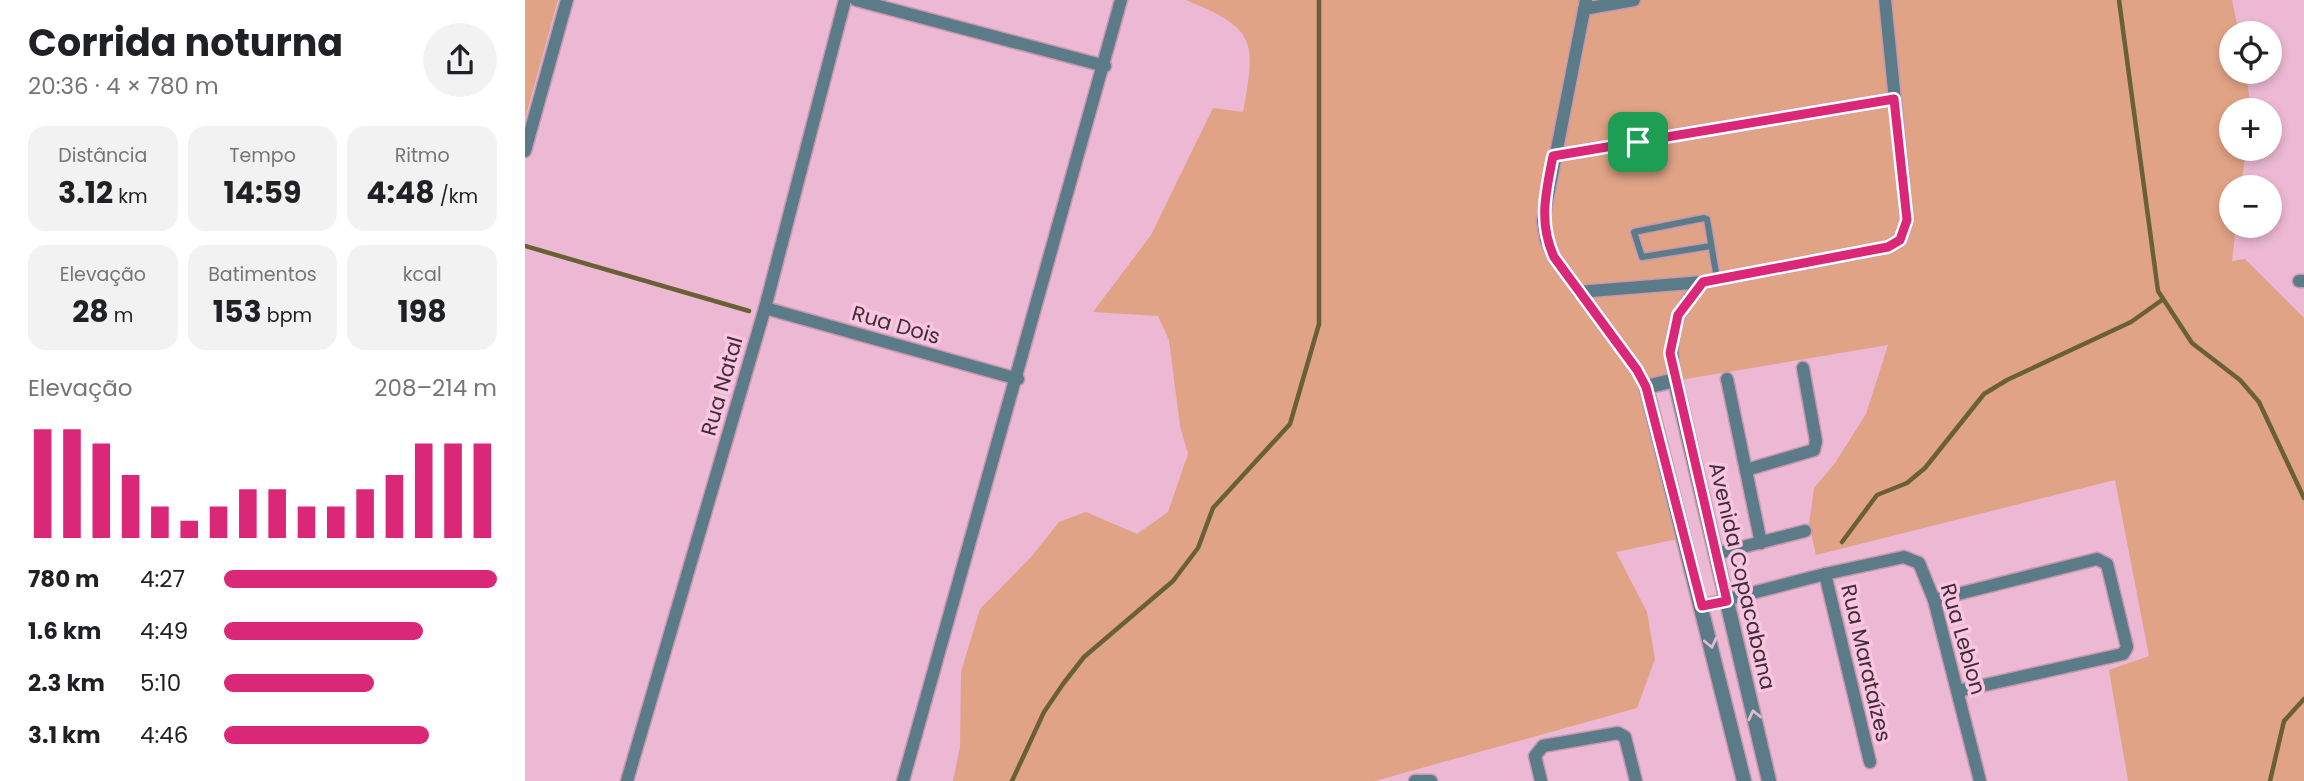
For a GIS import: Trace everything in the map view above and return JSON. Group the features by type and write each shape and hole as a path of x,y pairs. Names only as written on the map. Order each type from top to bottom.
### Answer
{"street":[{"path":"525,151 567,0"},
{"name":"Rua Natal","path":"627,781 765,308 845,0"},
{"path":"856,0 1105,66"},
{"path":"902,781 1018,379 1121,0"},
{"path":"1634,0 1585,4 1544,202 1544,230 1554,257 1637,370 1646,387 1744,781"},
{"path":"1578,292 1703,282 1888,247 1900,240 1907,220 1885,0"},
{"path":"1553,156 1894,99"},
{"path":"1646,387 1675,380 1671,337 1678,315 1703,282"},
{"name":"Rua Dois","path":"765,308 1018,379"},
{"path":"1746,470 1814,450 1816,441 1803,368"},
{"path":"1727,379 1761,543"},
{"name":"Avenida Copacabana","path":"1675,380 1769,781"},
{"path":"1715,554 1805,531"},
{"name":"Rua Leblon","path":"1702,606 1825,574 1904,557 1913,559 1919,563 1934,600 1980,781"},
{"path":"1934,600 2097,559 2107,564 2127,647 2123,654 1958,691"},
{"name":"Rua Marataízes","path":"1825,574 1870,762"},
{"path":"1541,781 1535,756 1543,746 1618,733 1625,737 1636,781"},
{"path":"1415,781 1431,781"}],"lane":[{"path":"1711,246 1642,257 1634,232 1704,218 1711,246 1717,279"}],"shaded area":[{"path":"525,0 558,0 525,119"},
{"path":"1186,0 2232,0 2236,21 2219,21 2219,84 2248,84 2249,98 2219,98 2219,161 2244,161 2243,175 2219,175 2219,238 2235,238 2232,261 2245,259 2304,318 2304,781 2128,781 2109,670 2149,656 2115,480 1816,555 1809,524 1814,488 1835,463 1866,414 1888,345 1644,386 1678,539 1616,552 1647,612 1655,659 1637,708 1375,781 953,781 960,747 961,672 980,609 1032,556 1059,522 1086,512 1137,534 1168,512 1188,454 1180,426 1169,340 1158,316 1093,312 1151,235 1213,108 1243,112 1250,69 1246,40 1239,29 1209,10"}],"waterway":[{"path":"1012,781 1044,712 1084,657 1173,581 1198,548 1213,508 1290,424 1319,324 1319,0"},
{"path":"2119,0 2158,291 2192,343 2240,380 2259,402 2304,498"},
{"path":"525,246 749,311"},
{"path":"1842,542 1877,495 1907,483 1925,468 1984,394 2007,380 2131,322 2162,300"},
{"path":"2270,781 2284,721 2304,699"}],"route":[{"path":"1894,99 1907,220 1900,240 1888,247 1703,282 1689,296 1678,315 1671,337 1670,353 1727,601 1702,606 1646,387 1637,370 1554,257 1546,240 1543,221 1553,156 1638,142 1894,99"}]}
